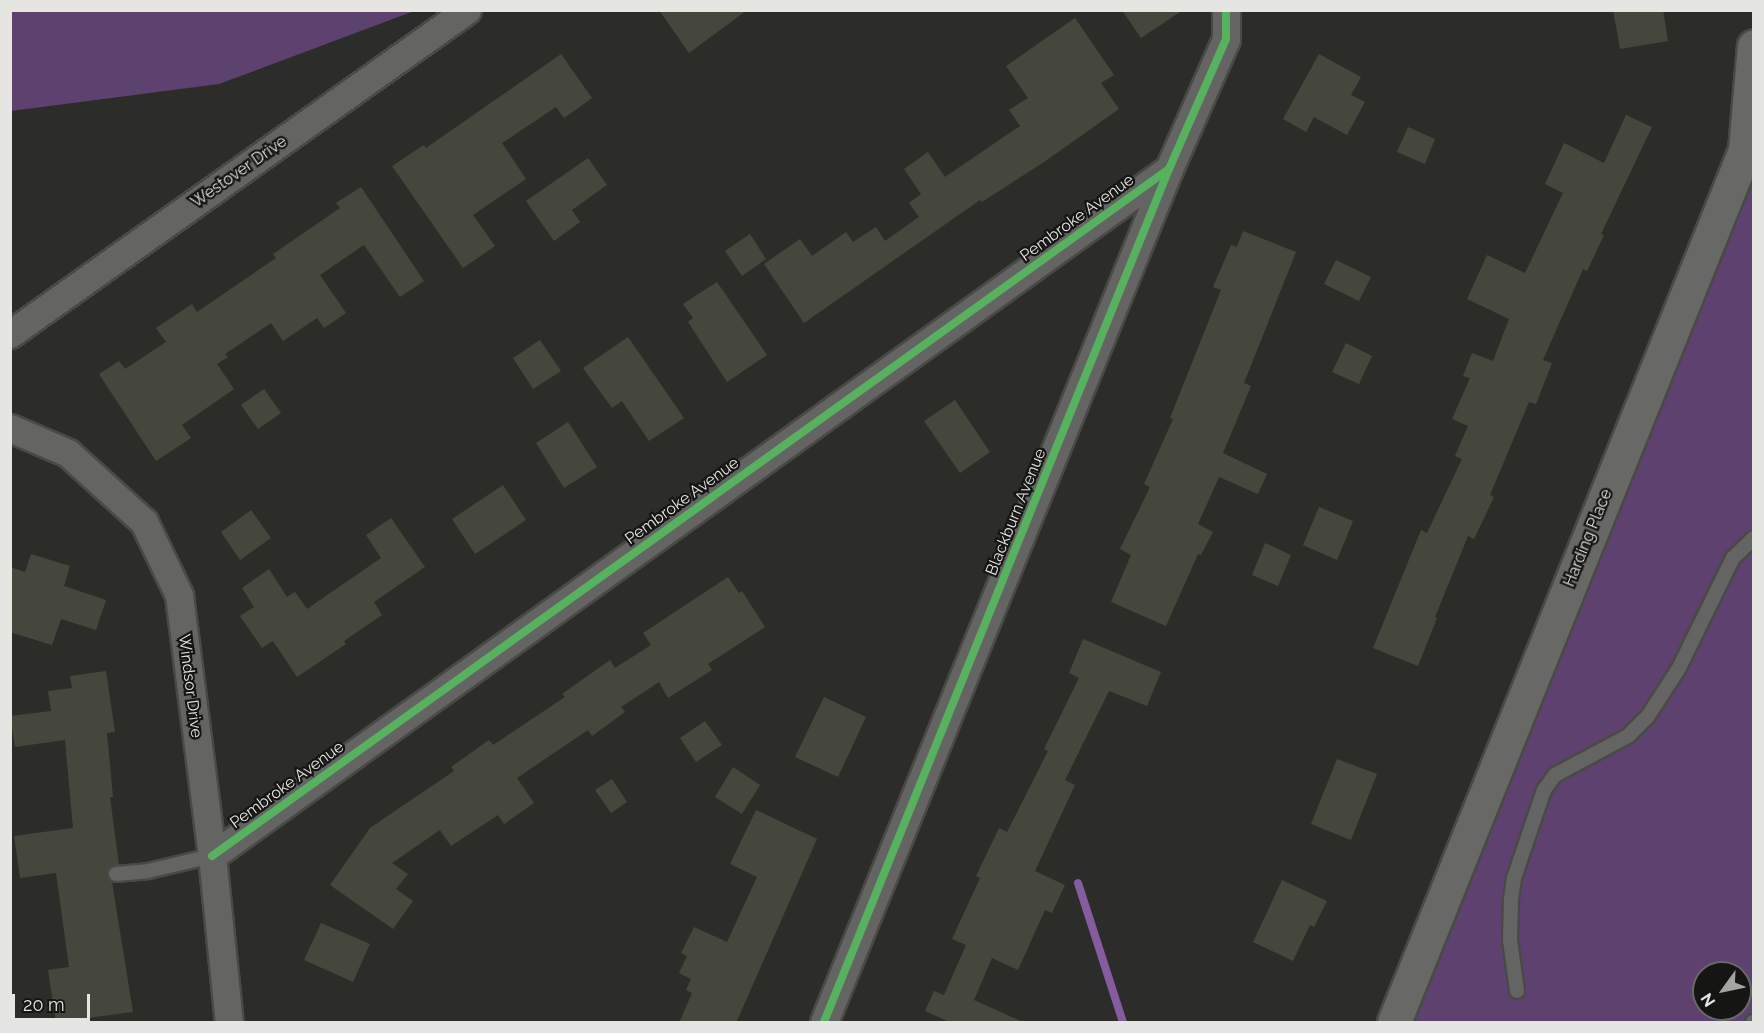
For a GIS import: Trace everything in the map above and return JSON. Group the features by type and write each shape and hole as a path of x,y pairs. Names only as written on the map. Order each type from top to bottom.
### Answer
{"main road":[{"name":"Harding Place","path":"1394,1023 1744,150 1754,46"}],"street":[{"name":"Westover Drive","path":"10,334 467,10"},
{"name":"Blackburn Avenue","path":"824,1023 1169,169 1226,39 1226,10"},
{"name":"Pembroke Avenue","path":"212,856 1169,169"},
{"name":"Windsor Drive","path":"10,428 68,453 144,522 179,595 212,856 229,1023"}],"lane":[{"path":"1517,991 1510,940 1511,899 1515,878 1544,790 1555,775 1628,736 1648,716 1679,668 1733,558 1754,538"},
{"path":"116,874 148,871 212,856"}],"shaded area":[{"path":"10,11 414,11 219,84 11,111"},
{"path":"1753,160 1753,1022 1405,1022"}],"building":[{"path":"659,10 747,10 689,53"},
{"path":"1122,10 1183,10 1141,38"},
{"path":"1613,10 1663,10 1668,41 1620,49"},
{"path":"1075,18 1114,75 1101,83 1119,109 1044,162 982,202 980,200 804,323 764,264 800,239 812,256 846,232 853,242 876,227 885,241 919,217 909,203 921,194 904,169 928,152 945,177 1020,126 1009,110 1028,98 1006,66"},
{"path":"561,54 592,98 564,118 556,107 502,143 526,179 473,215 495,246 463,268 392,166 424,145 426,148"},
{"path":"1319,54 1361,77 1351,95 1365,102 1347,135 1314,117 1306,132 1283,119"},
{"path":"1626,115 1652,127 1601,234 1604,235 1587,271 1583,269 1543,360 1552,363 1536,404 1529,402 1490,495 1494,497 1474,539 1468,536 1418,666 1373,648 1421,530 1427,533 1462,459 1455,456 1468,426 1452,419 1470,378 1463,376 1472,353 1493,361 1509,319 1467,299 1487,255 1525,273 1563,193 1545,184 1564,143 1604,163"},
{"path":"1408,127 1435,139 1425,164 1397,152"},
{"path":"588,158 607,185 572,210 580,222 554,241 526,201"},
{"path":"361,187 424,281 400,297 364,245 320,275 346,313 324,328 317,318 283,341 271,323 225,354 228,357 217,364 234,389 182,425 191,438 156,461 99,374 119,361 125,369 166,342 156,328 192,304 197,312 276,258 273,254 340,208 336,203"},
{"path":"1243,231 1296,252 1244,383 1251,386 1223,453 1267,474 1258,494 1219,477 1198,524 1213,532 1201,555 1198,554 1166,626 1111,602 1131,555 1120,549 1150,487 1144,484 1173,419 1170,418 1221,290 1213,287 1231,245 1237,247"},
{"path":"750,234 766,259 742,276 725,251"},
{"path":"1336,260 1371,277 1359,301 1324,284"},
{"path":"717,282 767,355 727,382 688,322 693,318 683,304"},
{"path":"628,337 684,418 649,441 622,401 612,408 583,368"},
{"path":"540,340 561,371 533,389 513,358"},
{"path":"1346,343 1372,356 1359,384 1332,372"},
{"path":"264,389 281,413 258,429 241,405"},
{"path":"955,400 990,452 960,473 924,421"},
{"path":"568,422 597,467 564,488 536,443"},
{"path":"503,485 526,520 475,554 452,519"},
{"path":"1319,507 1353,521 1337,560 1303,545"},
{"path":"251,510 271,538 240,560 221,532"},
{"path":"391,518 425,567 374,602 382,615 344,641 346,644 297,677 273,641 262,648 240,616 254,607 242,588 269,569 287,597 295,592 307,609 381,558 366,535"},
{"path":"1265,543 1291,555 1278,586 1252,575"},
{"path":"31,554 70,566 64,586 106,600 96,630 61,619 52,645 10,632 10,567 25,572"},
{"path":"728,577 739,593 742,591 765,627 708,664 712,670 668,698 659,682 621,707 625,712 592,736 588,730 517,778 534,803 504,824 498,815 451,846 440,830 392,863 408,874 396,889 413,901 393,929 330,885 370,828 454,771 451,767 489,740 493,745 565,697 562,694 610,660 615,668 651,645 643,633"},
{"path":"1083,639 1161,672 1147,706 1109,691 1065,780 1075,785 1035,871 1065,885 1052,913 1045,910 1018,970 992,958 974,1000 1025,1023 952,1023 925,1011 934,991 944,995 966,945 952,939 980,878 976,876 999,828 1007,832 1048,751 1044,749 1079,678 1069,673"},
{"path":"106,671 115,732 107,733 113,797 110,797 119,865 110,867 107,874 112,882 133,1012 56,1022 48,970 69,967 56,873 20,878 14,836 73,828 65,740 15,747 10,716 51,711 48,691 72,688 70,676"},
{"path":"824,697 866,717 838,777 795,757"},
{"path":"705,721 722,745 696,762 680,738"},
{"path":"1337,759 1377,774 1351,840 1311,824"},
{"path":"733,767 760,785 742,814 715,797"},
{"path":"612,779 627,802 611,813 595,790"},
{"path":"756,810 817,839 736,1023 679,1023 692,993 686,990 691,979 679,973 687,956 681,953 694,927 727,942 757,877 730,864"},
{"path":"1282,880 1327,901 1314,927 1310,925 1293,961 1253,942"},
{"path":"321,923 370,944 353,982 304,960"}],"waterway":[{"path":"1078,883 1123,1022"}],"cycle path":[{"path":"824,1022 1169,169 1226,39 1226,10"},
{"path":"212,856 1169,169"}]}
